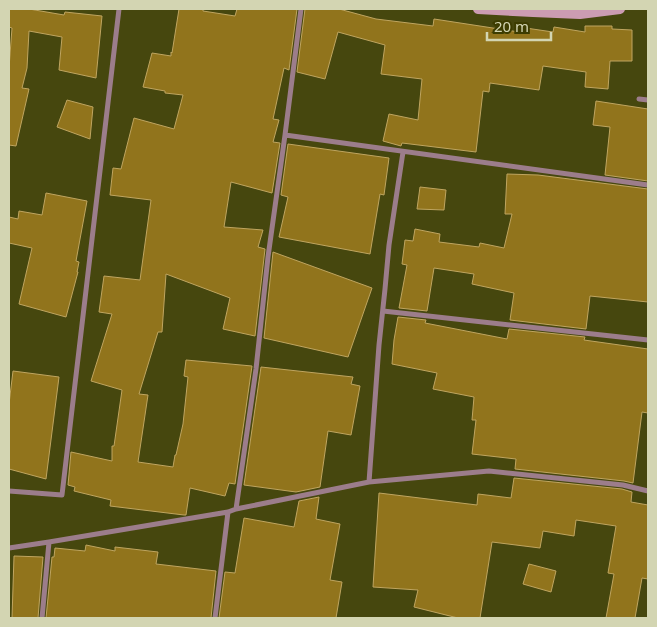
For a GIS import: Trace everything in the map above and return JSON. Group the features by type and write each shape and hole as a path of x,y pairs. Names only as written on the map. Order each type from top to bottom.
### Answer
{"street":[{"path":"9,491 62,495 119,9"},
{"path":"236,509 256,369 268,257 301,9"},
{"path":"478,9 533,12 620,9"},
{"path":"639,99 648,100"},
{"path":"285,135 648,185"},
{"path":"369,482 378,345 389,245 403,152"},
{"path":"383,311 648,340"},
{"path":"9,548 228,512 369,482 489,471 623,485 648,491"},
{"path":"215,618 228,512"},
{"path":"42,618 49,542"}],"building":[{"path":"9,9 29,9 64,15 65,12 102,16 96,78 59,70 62,37 29,31 27,68 22,88 29,89 16,146 9,145 9,68 12,28 9,27"},
{"path":"179,9 203,9 203,11 235,16 237,9 297,9 289,70 284,68 273,119 279,120 273,142 280,143 272,193 231,182 224,227 263,230 258,247 265,249 255,336 223,329 230,298 166,274 162,332 158,332 139,394 148,395 138,462 173,467 183,424 188,377 184,376 186,360 252,366 235,484 229,483 225,496 190,488 186,515 110,506 111,500 74,491 75,487 68,485 71,452 112,461 112,446 114,446 122,390 91,381 112,314 99,312 104,276 140,280 151,200 110,195 113,168 121,169 134,118 174,129 183,95 165,93 165,91 143,87 152,53 171,56"},
{"path":"305,9 339,9 376,19 433,26 434,19 519,32 519,27 553,32 554,27 585,32 585,26 612,26 612,29 632,30 632,61 610,61 608,89 585,87 586,72 543,66 539,90 490,83 489,92 483,91 476,152 402,143 401,146 383,141 389,114 418,120 422,79 381,74 385,45 338,32 325,79 297,72"},
{"path":"67,100 93,107 90,139 57,127"},
{"path":"596,101 648,109 648,181 605,175 610,127 593,125"},
{"path":"288,144 389,158 384,195 380,194 370,254 279,237 288,197 281,195"},
{"path":"507,174 538,175 648,189 648,302 590,296 586,329 510,320 514,293 472,284 474,274 434,268 427,311 399,308 407,265 402,264 405,240 413,241 415,229 440,234 439,242 479,247 480,243 504,248 512,214 505,214"},
{"path":"420,187 446,190 444,210 417,209"},
{"path":"46,193 87,201 76,261 79,262 78,272 66,317 19,304 32,248 9,243 9,217 18,219 19,211 42,215"},
{"path":"273,252 372,288 348,357 264,338"},
{"path":"398,317 426,320 425,323 507,339 509,329 585,337 584,340 648,349 648,413 642,412 633,483 515,469 516,459 472,454 476,420 472,420 474,397 433,389 437,373 392,364"},
{"path":"261,367 353,377 351,384 360,386 351,435 328,431 320,487 296,492 244,485"},
{"path":"13,371 59,377 46,479 9,469 9,404"},
{"path":"514,478 622,489 632,492 631,502 648,505 648,579 642,578 635,618 606,618 614,574 608,573 616,526 576,520 574,536 543,531 540,548 492,542 480,618 458,618 414,607 418,590 373,587 379,493 477,505 478,494 511,498"},
{"path":"319,497 316,519 340,524 330,580 342,582 336,618 219,618 225,572 235,573 244,518 294,527 299,501"},
{"path":"86,545 115,551 115,547 158,552 156,564 216,571 211,618 46,618 52,557 54,557 55,548 85,551"},
{"path":"14,556 43,557 38,618 12,618"},
{"path":"529,564 556,571 551,592 523,584"}]}
